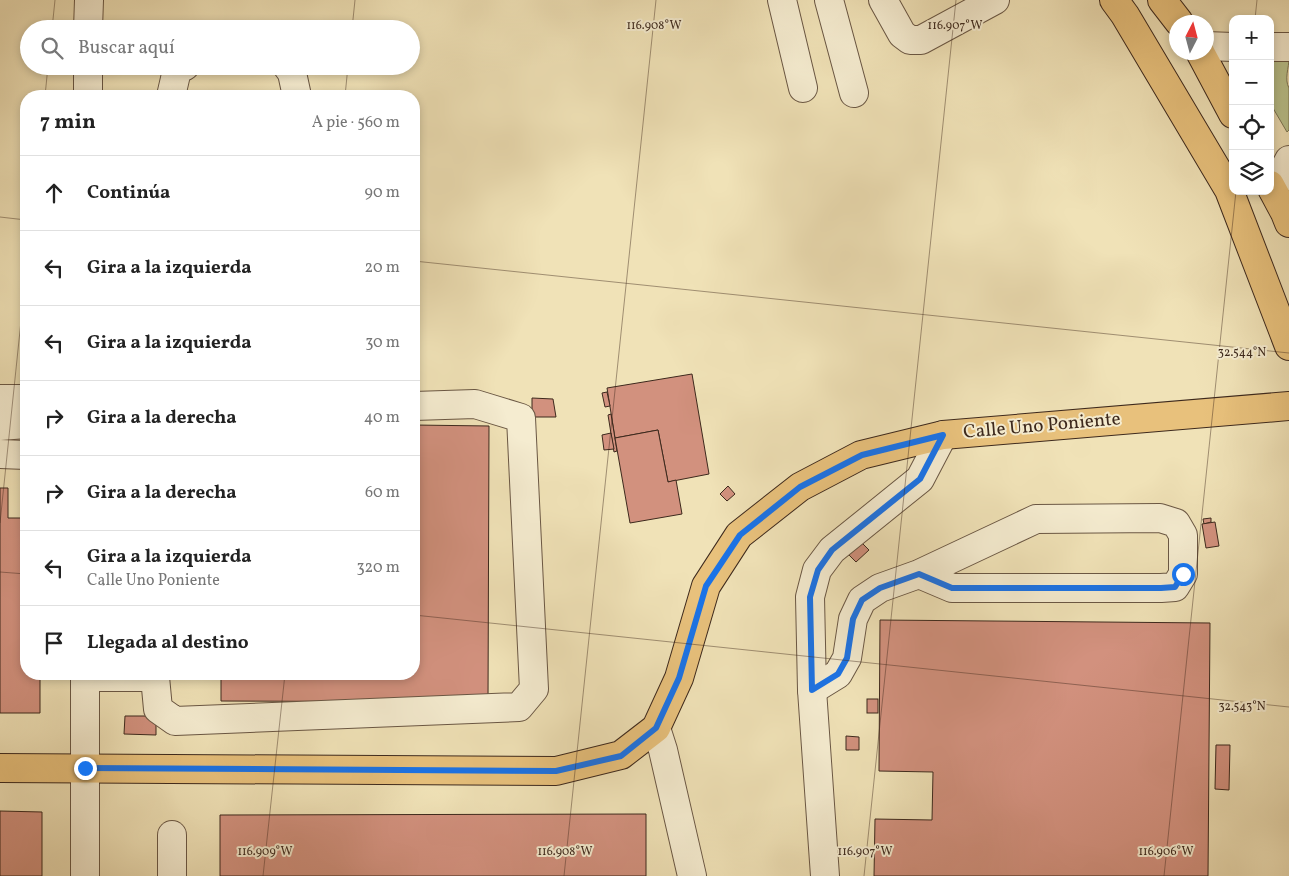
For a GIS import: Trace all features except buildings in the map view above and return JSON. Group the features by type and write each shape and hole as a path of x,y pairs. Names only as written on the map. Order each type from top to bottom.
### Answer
{"main road":[{"path":"1114,0 1125,15 1229,190 1289,346"},
{"path":"1162,0 1174,15"},
{"path":"1204,60 1229,106"},
{"path":"1274,193 1288,217"},
{"name":"Calle Uno Poniente","path":"0,768 556,771 621,756 656,728 679,678 706,586 740,535 800,487 862,455 943,435 1289,406"}],"street":[{"path":"88,20 89,0"},
{"path":"782,0 803,88"},
{"path":"829,0 854,93"},
{"path":"883,0 902,34 910,40 921,40 994,0"},
{"path":"1214,46 1229,47"},
{"path":"1274,47 1289,47"},
{"path":"88,75 88,90"},
{"path":"172,90 176,75"},
{"path":"293,75 296,90"},
{"path":"1274,183 1289,160"},
{"path":"0,399 20,399"},
{"path":"155,680 158,709 175,721 519,707 534,689 521,418 475,404 420,406"},
{"path":"0,426 20,424"},
{"path":"825,876 812,690 810,597 818,570 832,550 920,479 943,435"},
{"path":"0,454 20,455"},
{"path":"812,690 838,674 847,658 853,619 862,600 880,588 919,574 1036,519 1160,518 1176,523 1184,536 1183,574 1175,587 952,588 919,574"},
{"path":"85,680 85,876"},
{"path":"656,728 663,750 692,876"},
{"path":"172,835 172,876"}],"green space":[{"path":"1289,58 1287,77 1289,88 1289,130 1287,132 1274,110 1274,60"}],"route":[{"path":"85,768 556,771 621,756 656,728 679,678 706,586 740,535 800,487 862,455 943,435 920,479 832,550 818,570 810,597 812,690 838,674 847,658 853,619 862,600 880,588 919,574 952,588 1161,588 1175,587 1183,574"}]}
